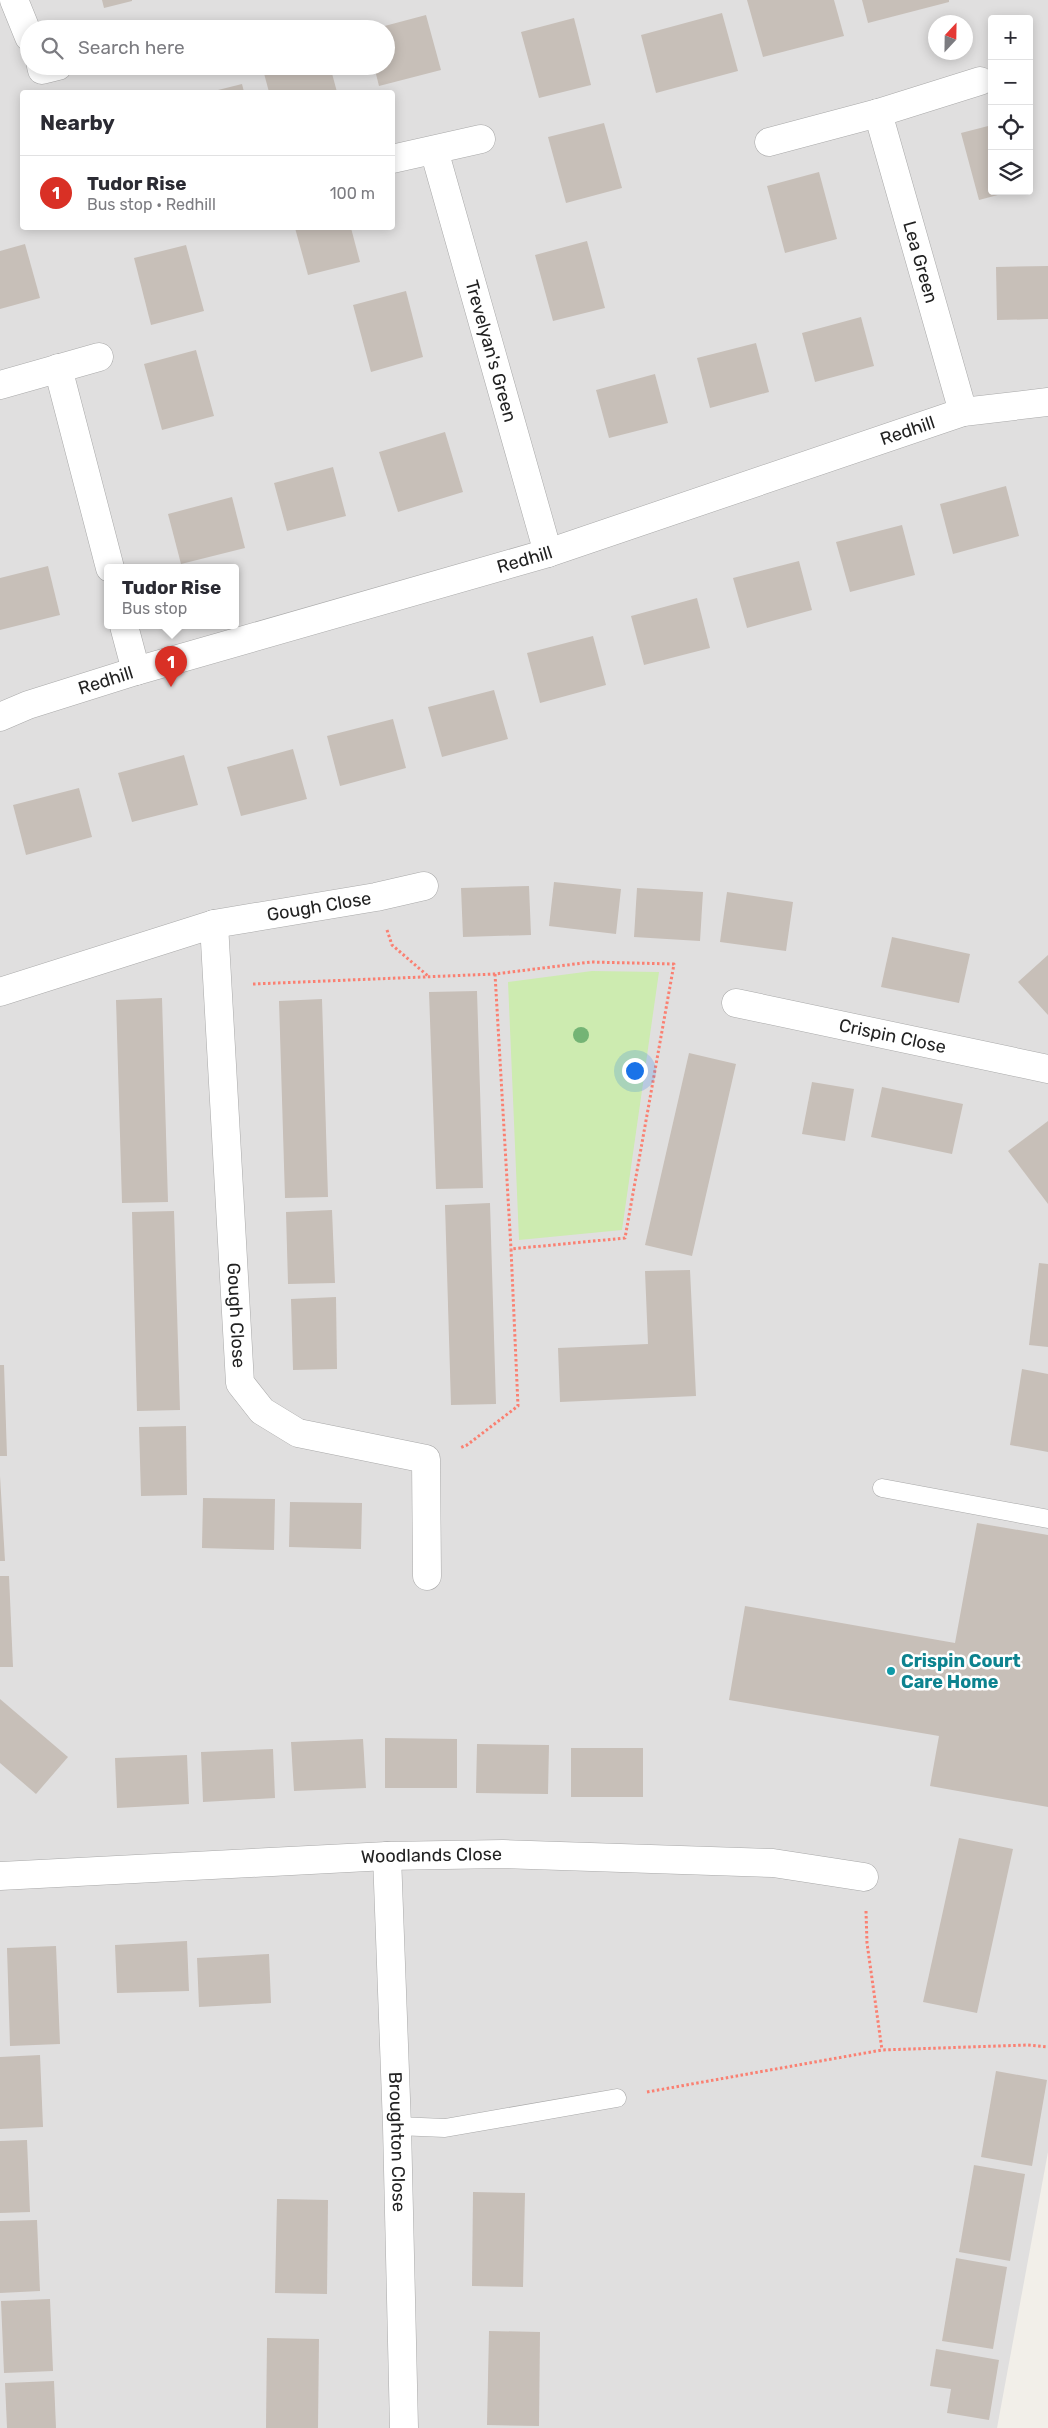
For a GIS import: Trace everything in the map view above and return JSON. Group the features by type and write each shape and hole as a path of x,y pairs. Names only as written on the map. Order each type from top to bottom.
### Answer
{"street":[{"path":"14,0 22,20"},
{"path":"769,142 878,113 980,81"},
{"name":"Lea Green","path":"878,113 963,412"},
{"path":"395,158 481,139"},
{"name":"Trevelyan's Green","path":"434,150 548,553"},
{"path":"0,386 99,357"},
{"path":"58,368 109,564"},
{"name":"Redhill","path":"0,718 28,705 136,671 548,553 963,412 1048,402"},
{"path":"125,629 136,671"},
{"name":"Gough Close","path":"0,992 214,924 376,897 424,886"},
{"name":"Gough Close","path":"214,924 240,1382 262,1411 298,1433 426,1459"},
{"name":"Crispin Close","path":"736,1002 1048,1069"},
{"path":"426,1459 426,1576"},
{"name":"Woodlands Close","path":"0,1876 387,1856 503,1854 773,1863 864,1877"},
{"name":"Broughton Close","path":"387,1856 397,2126 404,2428"}],"lane":[{"path":"882,1488 1048,1519"},
{"path":"397,2126 445,2128 617,2098"}],"path":[{"path":"376,897 392,945 428,977"},
{"path":"218,985 495,974 591,962 674,964 625,1238 511,1249"},
{"path":"426,1459 467,1445 518,1406 495,974"},
{"path":"864,1877 867,1943 882,2050"},
{"path":"617,2098 882,2050 1028,2045 1048,2047"}],"shaded area":[{"path":"0,0 1048,0 1048,2152 997,2428 0,2428"}],"green space":[{"path":"592,971 659,972 622,1230 519,1240 508,982"}],"building":[{"path":"102,0 132,0 132,1 104,8"},
{"path":"747,0 834,0 844,36 763,57"},
{"path":"862,0 949,0 949,2 868,23"},
{"path":"722,13 738,71 656,93 641,35"},
{"path":"426,15 441,70 379,86 376,75 395,75 395,23"},
{"path":"574,18 591,85 539,98 521,32"},
{"path":"264,75 332,75 336,90 268,90"},
{"path":"242,84 244,90 218,90"},
{"path":"604,123 622,188 566,203 548,137"},
{"path":"988,126 988,195 998,195 979,200 961,133"},
{"path":"819,172 837,239 785,253 767,186"},
{"path":"296,230 352,230 360,262 308,275"},
{"path":"587,241 605,308 553,321 535,255"},
{"path":"25,244 40,298 0,309 0,251"},
{"path":"186,245 204,311 151,325 134,258"},
{"path":"1048,266 1048,319 997,320 996,267"},
{"path":"406,291 423,357 371,372 353,305"},
{"path":"861,317 874,366 815,382 802,333"},
{"path":"756,343 769,392 710,408 697,358"},
{"path":"196,350 214,416 162,430 144,364"},
{"path":"655,374 668,423 609,438 596,390"},
{"path":"445,432 463,492 398,512 379,452"},
{"path":"333,467 346,516 287,531 274,483"},
{"path":"1006,486 1019,536 953,554 940,504"},
{"path":"232,497 245,548 181,564 168,514"},
{"path":"902,525 915,575 850,592 836,542"},
{"path":"799,561 812,610 747,628 733,578"},
{"path":"48,566 60,615 0,630 0,578"},
{"path":"697,598 710,648 644,665 631,616"},
{"path":"593,636 606,685 540,703 527,653"},
{"path":"494,690 508,739 442,757 428,707"},
{"path":"393,719 406,768 340,786 327,736"},
{"path":"293,749 307,799 241,816 227,767"},
{"path":"184,755 198,805 132,822 118,773"},
{"path":"79,788 92,837 26,855 13,805"},
{"path":"554,882 621,889 616,934 549,926"},
{"path":"529,886 531,935 463,937 461,888"},
{"path":"637,888 703,892 700,941 634,937"},
{"path":"727,892 793,902 786,951 720,942"},
{"path":"892,937 970,954 959,1003 881,987"},
{"path":"1048,955 1048,1015 1018,982"},
{"path":"477,991 483,1188 436,1189 429,992"},
{"path":"162,998 168,1202 122,1203 116,1000"},
{"path":"322,999 328,1197 285,1198 279,1001"},
{"path":"689,1053 736,1064 692,1256 645,1245"},
{"path":"812,1082 854,1089 845,1141 802,1134"},
{"path":"882,1087 963,1104 952,1154 871,1137"},
{"path":"1048,1121 1048,1204 1008,1151"},
{"path":"490,1203 496,1404 451,1405 445,1205"},
{"path":"332,1210 335,1283 288,1284 286,1212"},
{"path":"174,1211 180,1410 137,1411 132,1212"},
{"path":"1039,1263 1048,1264 1048,1347 1029,1345"},
{"path":"690,1270 696,1396 560,1402 558,1348 648,1344 645,1271"},
{"path":"336,1297 337,1369 293,1370 291,1299"},
{"path":"0,1365 4,1365 7,1456 0,1456"},
{"path":"1022,1369 1048,1374 1048,1452 1010,1445"},
{"path":"186,1426 187,1495 141,1496 139,1427"},
{"path":"0,1476 5,1561 0,1561"},
{"path":"203,1498 275,1499 274,1550 202,1548"},
{"path":"290,1502 362,1503 361,1549 289,1547"},
{"name":"Crispin Court Care Home","path":"977,1523 1048,1535 1048,1807 930,1786 939,1736 729,1700 745,1606 955,1643"},
{"path":"0,1576 9,1576 13,1667 0,1667"},
{"path":"0,1699 68,1757 36,1794 0,1763"},
{"path":"385,1738 457,1739 457,1788 385,1788"},
{"path":"363,1739 366,1788 294,1791 291,1742"},
{"path":"477,1744 549,1745 548,1794 476,1793"},
{"path":"571,1748 643,1748 643,1797 571,1797"},
{"path":"273,1749 275,1798 203,1802 201,1752"},
{"path":"187,1755 189,1804 117,1808 115,1758"},
{"path":"959,1838 1013,1849 977,2013 923,2002"},
{"path":"187,1941 189,1991 117,1993 115,1945"},
{"path":"56,1946 60,2044 10,2046 7,1948"},
{"path":"269,1954 271,2003 199,2007 197,1958"},
{"path":"40,2055 43,2127 0,2129 0,2057"},
{"path":"996,2071 1047,2080 1032,2166 981,2157"},
{"path":"27,2140 30,2212 0,2213 0,2141"},
{"path":"974,2165 1025,2174 1010,2261 959,2252"},
{"path":"473,2192 525,2193 523,2287 472,2286"},
{"path":"277,2199 328,2200 327,2294 275,2293"},
{"path":"37,2220 40,2291 0,2293 0,2221"},
{"path":"956,2258 1007,2267 993,2349 942,2341"},
{"path":"50,2299 53,2371 4,2373 1,2301"},
{"path":"489,2331 540,2332 539,2426 487,2425"},
{"path":"267,2338 319,2339 318,2428 266,2428"},
{"path":"936,2349 999,2360 989,2420 947,2413 951,2389 930,2386"},
{"path":"54,2381 56,2428 7,2428 5,2383"}],"place":[{"name":"Tudor Rise","path":"171,687"},
{"name":"Crispin Court Care Home","path":"891,1671"}]}
